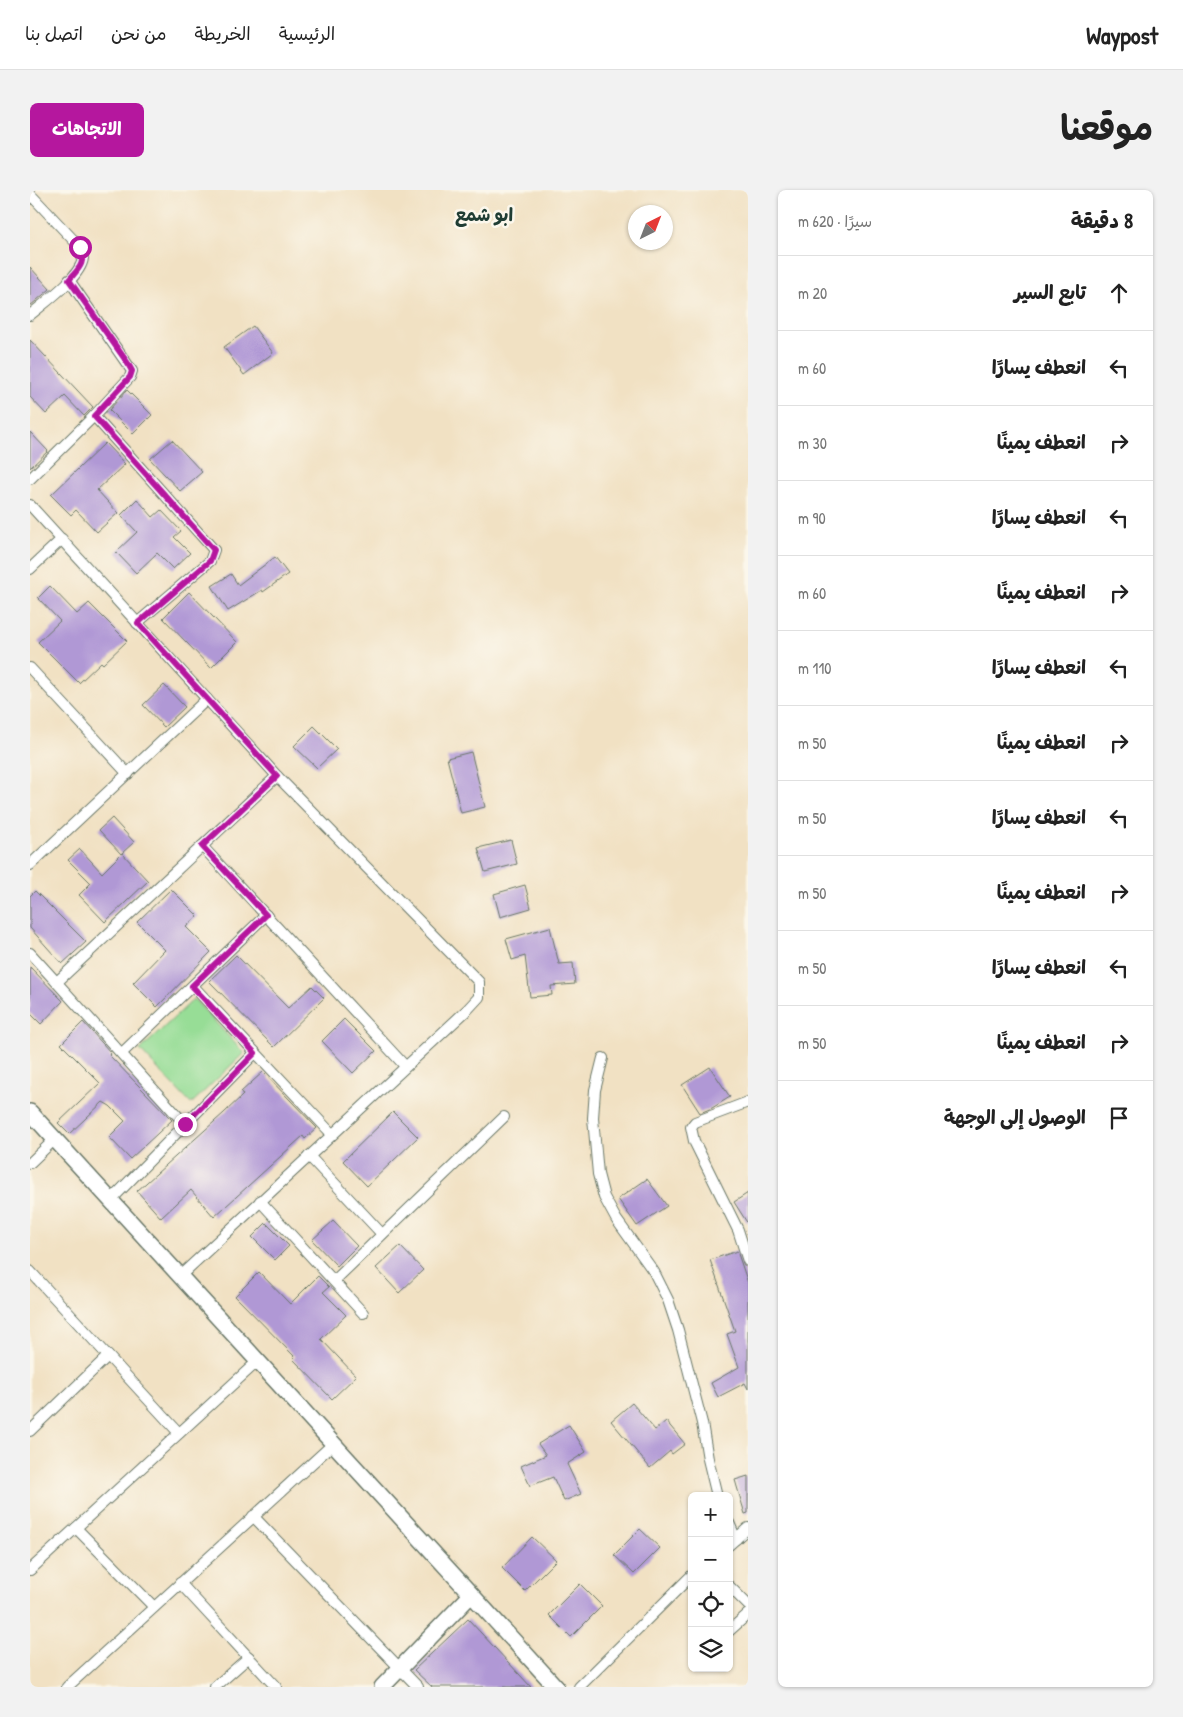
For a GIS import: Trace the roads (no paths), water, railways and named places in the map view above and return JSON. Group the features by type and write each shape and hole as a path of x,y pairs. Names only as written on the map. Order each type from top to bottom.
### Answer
{"street":[{"path":"30,194 80,247 84,257 81,267 69,280 30,315"},
{"path":"30,479 94,416 130,377 132,371 69,280"},
{"path":"94,416 214,550 210,561 138,623"},
{"path":"30,505 277,776 479,982 479,996 180,1276"},
{"path":"30,568 62,539"},
{"path":"30,668 128,774"},
{"path":"30,865 207,699"},
{"path":"57,982 277,776"},
{"path":"202,846 406,1066"},
{"path":"122,1053 266,915"},
{"path":"30,953 185,1124"},
{"path":"192,986 332,1134"},
{"path":"111,1200 255,1053"},
{"path":"602,1058 595,1090 593,1118 598,1174 604,1198 616,1219 654,1272 668,1300 678,1330 702,1423 716,1492"},
{"path":"748,1102 695,1122 691,1127 694,1141 738,1230 748,1261"},
{"path":"30,1112 556,1687"},
{"path":"334,1281 504,1117"},
{"path":"30,1163 55,1140"},
{"path":"309,1156 382,1234"},
{"path":"260,1201 363,1313"},
{"path":"30,1270 179,1433"},
{"path":"32,1426 108,1356"},
{"path":"31,1566 76,1528 258,1361"},
{"path":"66,1687 333,1444"},
{"path":"253,1516 418,1687"},
{"path":"76,1528 154,1607"},
{"path":"733,1542 748,1528"},
{"path":"579,1687 688,1579"},
{"path":"180,1583 276,1687"},
{"path":"733,1590 748,1605"},
{"path":"382,1687 471,1595"},
{"path":"733,1627 748,1614"},
{"path":"216,1687 249,1657"}],"district":[{"name":"ابو شمع","path":"484,214"}]}
